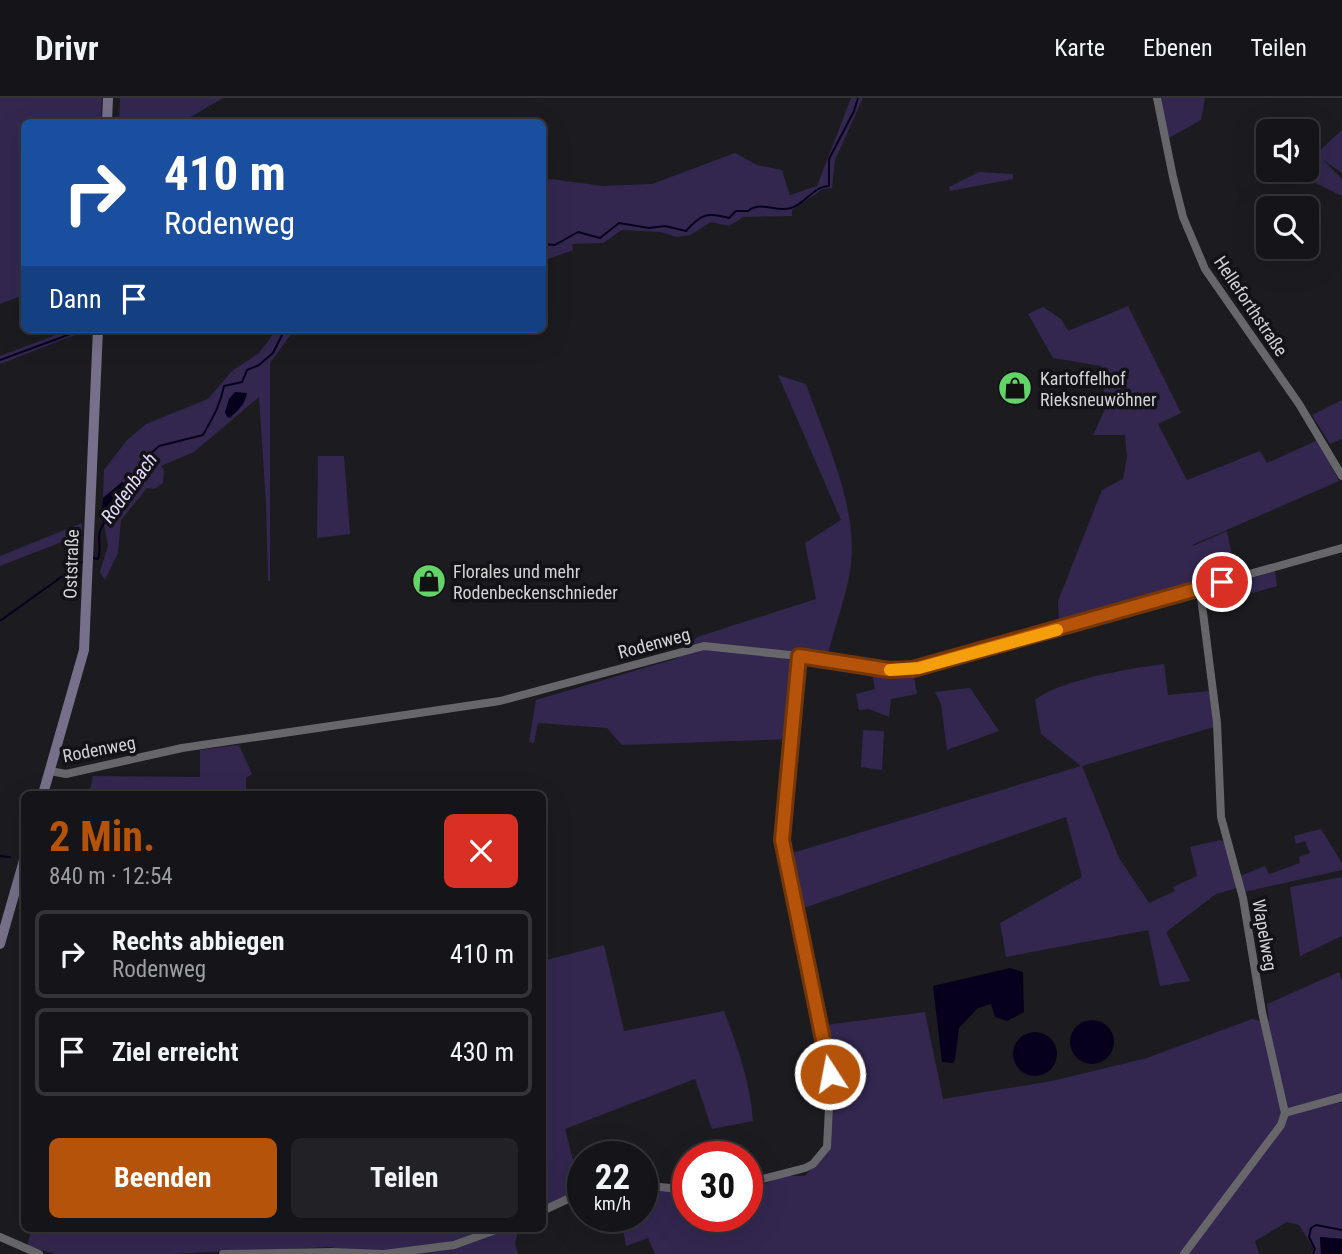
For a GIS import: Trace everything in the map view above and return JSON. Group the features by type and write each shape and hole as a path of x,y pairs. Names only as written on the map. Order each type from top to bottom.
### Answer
{"main road":[{"path":"107,119 108,98"},
{"name":"Oststraße","path":"44,791 84,650 98,333"},
{"path":"0,944 21,870"}],"street":[{"name":"Helleforthstraße","path":"1157,98 1184,217 1205,269 1299,404 1342,477"},
{"name":"Rodenweg","path":"50,771 66,774 181,748 500,701 704,646 799,656 889,670 913,669 1342,548"},
{"name":"Wapelweg","path":"1200,589 1217,723 1221,817 1242,898 1262,1012 1285,1112"},
{"path":"763,1179 805,1168 813,1164 827,1147 830,1074 782,840 799,656"},
{"path":"1184,1254 1281,1125 1285,1112 1342,1097"},
{"path":"546,1209 567,1199"},
{"path":"223,1254 384,1254 454,1245 490,1232"},
{"path":"0,1237 39,1254"}],"shaded area":[{"path":"0,98 102,98 101,119 21,119 21,296 0,304"},
{"path":"120,98 223,98 187,119 119,119"},
{"path":"851,98 863,98 835,160 832,188 823,189 792,210 792,216 743,217 729,226 711,222 690,235 677,237 661,232 622,230 603,243 572,244 573,250 546,260 546,178 603,186 652,184 735,153 757,165 782,170 790,195 817,186"},
{"path":"1160,98 1205,98 1201,120 1169,138"},
{"path":"1342,130 1342,173 1322,159 1342,179 1342,196 1313,182 1319,182 1319,151"},
{"path":"979,172 1013,174 1013,179 950,191 949,187"},
{"path":"1128,306 1181,413 1158,424 1187,480 1260,451 1267,463 1318,440 1339,481 1192,545 1227,531 1235,570 1064,623 1059,620 1058,601 1102,490 1123,479 1127,457 1125,435 1093,435 1106,407 1101,366 1053,358 1028,314 1043,307 1061,319 1068,331"},
{"path":"61,333 80,333 0,364 0,356"},
{"path":"274,333 292,333 270,363 270,581 259,397 194,452 161,466 164,470 163,483 154,489 147,488 121,520 118,553 105,580 100,572 108,545 104,525 123,494 122,482 103,498 104,470 127,440 146,424 208,399 232,371 259,353"},
{"path":"778,375 806,384 846,500 852,548 848,582 828,655 796,650 790,739 622,745 607,728 538,723 534,743 529,742 536,700 678,658 697,637 816,599 805,543 841,520"},
{"path":"235,392 247,393 243,404 230,418 225,412 229,399"},
{"path":"1342,400 1342,439 1330,444 1312,415"},
{"path":"318,456 344,456 350,534 317,538"},
{"path":"122,482 127,484 127,491 104,525 103,498"},
{"path":"82,523 82,534 0,566 0,556"},
{"path":"1275,571 1277,586 1204,607 1203,593"},
{"path":"1164,664 1168,695 1209,691 1214,727 1082,766 1119,858 1149,903 1175,891 1173,887 1197,876 1190,847 1220,840 1225,842 1237,888 1216,894 1166,932 1190,981 1160,986 1148,930 1006,957 1000,923 1082,877 1066,817 801,909 789,854 1081,766 1041,734 1035,700 1078,681"},
{"path":"872,672 913,672 917,694 891,699 889,717 869,709 859,710 856,694 875,689"},
{"path":"970,688 999,731 947,750 941,704 935,692"},
{"path":"863,730 884,731 882,770 861,767"},
{"path":"239,745 252,774 246,778 246,791 90,791 93,776 200,777 200,750"},
{"path":"1321,829 1342,863 1342,870 1244,892 1240,876 1265,866 1269,874 1300,863 1299,857 1310,853 1305,841 1296,844 1294,836"},
{"path":"1342,877 1342,936 1300,956 1290,887"},
{"path":"604,945 624,1031 724,1011 743,1065 753,1121 712,1129 695,1079 565,1129 568,1141 567,1197 546,1208 546,960"},
{"path":"1010,968 1023,972 1024,1012 1007,1021 995,1017 991,1004 978,1008 959,1028 953,1063 942,1062 933,986"},
{"path":"1339,972 1342,981 1342,1239 1320,1237 1321,1254 1311,1254 1314,1249 1299,1225 1287,1222 1255,1241 1259,1254 655,1254 648,1238 626,1246 623,1232 658,1232 658,1188 672,1191 672,1232 763,1232 763,1185 783,1176 805,1176 829,1149 836,1088 826,1025 925,1012 943,1099 1052,1081 1147,1058 1252,1019 1261,1023 1269,1020 1267,1004"},
{"path":"1092,1020 1108,1026 1114,1042 1108,1058 1092,1064 1076,1058 1070,1042 1076,1026"},
{"path":"1035,1032 1051,1038 1057,1054 1051,1070 1035,1076 1019,1070 1013,1054 1019,1038"},
{"path":"31,1232 518,1232 515,1243 518,1254 340,1254 332,1247 169,1254 56,1254 27,1246"},
{"path":"1320,1237 1342,1239 1342,1254 1321,1254"}],"waterway":[{"name":"Rodenbach","path":"546,244 555,245 578,232 600,238 619,223 649,228 665,226 686,231 705,216 729,218 736,211 748,211 758,207 785,209 796,206 819,189 829,186 829,159 858,98"},
{"path":"0,360 73,333"},
{"name":"Rodenbach","path":"127,489 141,472 147,457 159,446 203,435 218,406 224,386 242,382 247,370 259,365 273,353 283,333"},
{"name":"Rodenbach","path":"93,558 98,559 99,537 104,523"},
{"name":"Rodenbach","path":"0,621 85,560"},
{"path":"0,856 10,857"},
{"path":"1313,1254 1315,1249 1309,1237 1311,1228 1316,1225 1342,1230"}],"slow traffic":[{"path":"890,670 919,668 1057,630"}],"place":[{"name":"Kartoffelhof Rieksneuwöhner","path":"1015,388"},
{"name":"Florales und mehr Rodenbeckenschnieder","path":"429,581"}],"route":[{"path":"830,1074 782,840 799,656 889,670 913,669 1222,582"}]}
